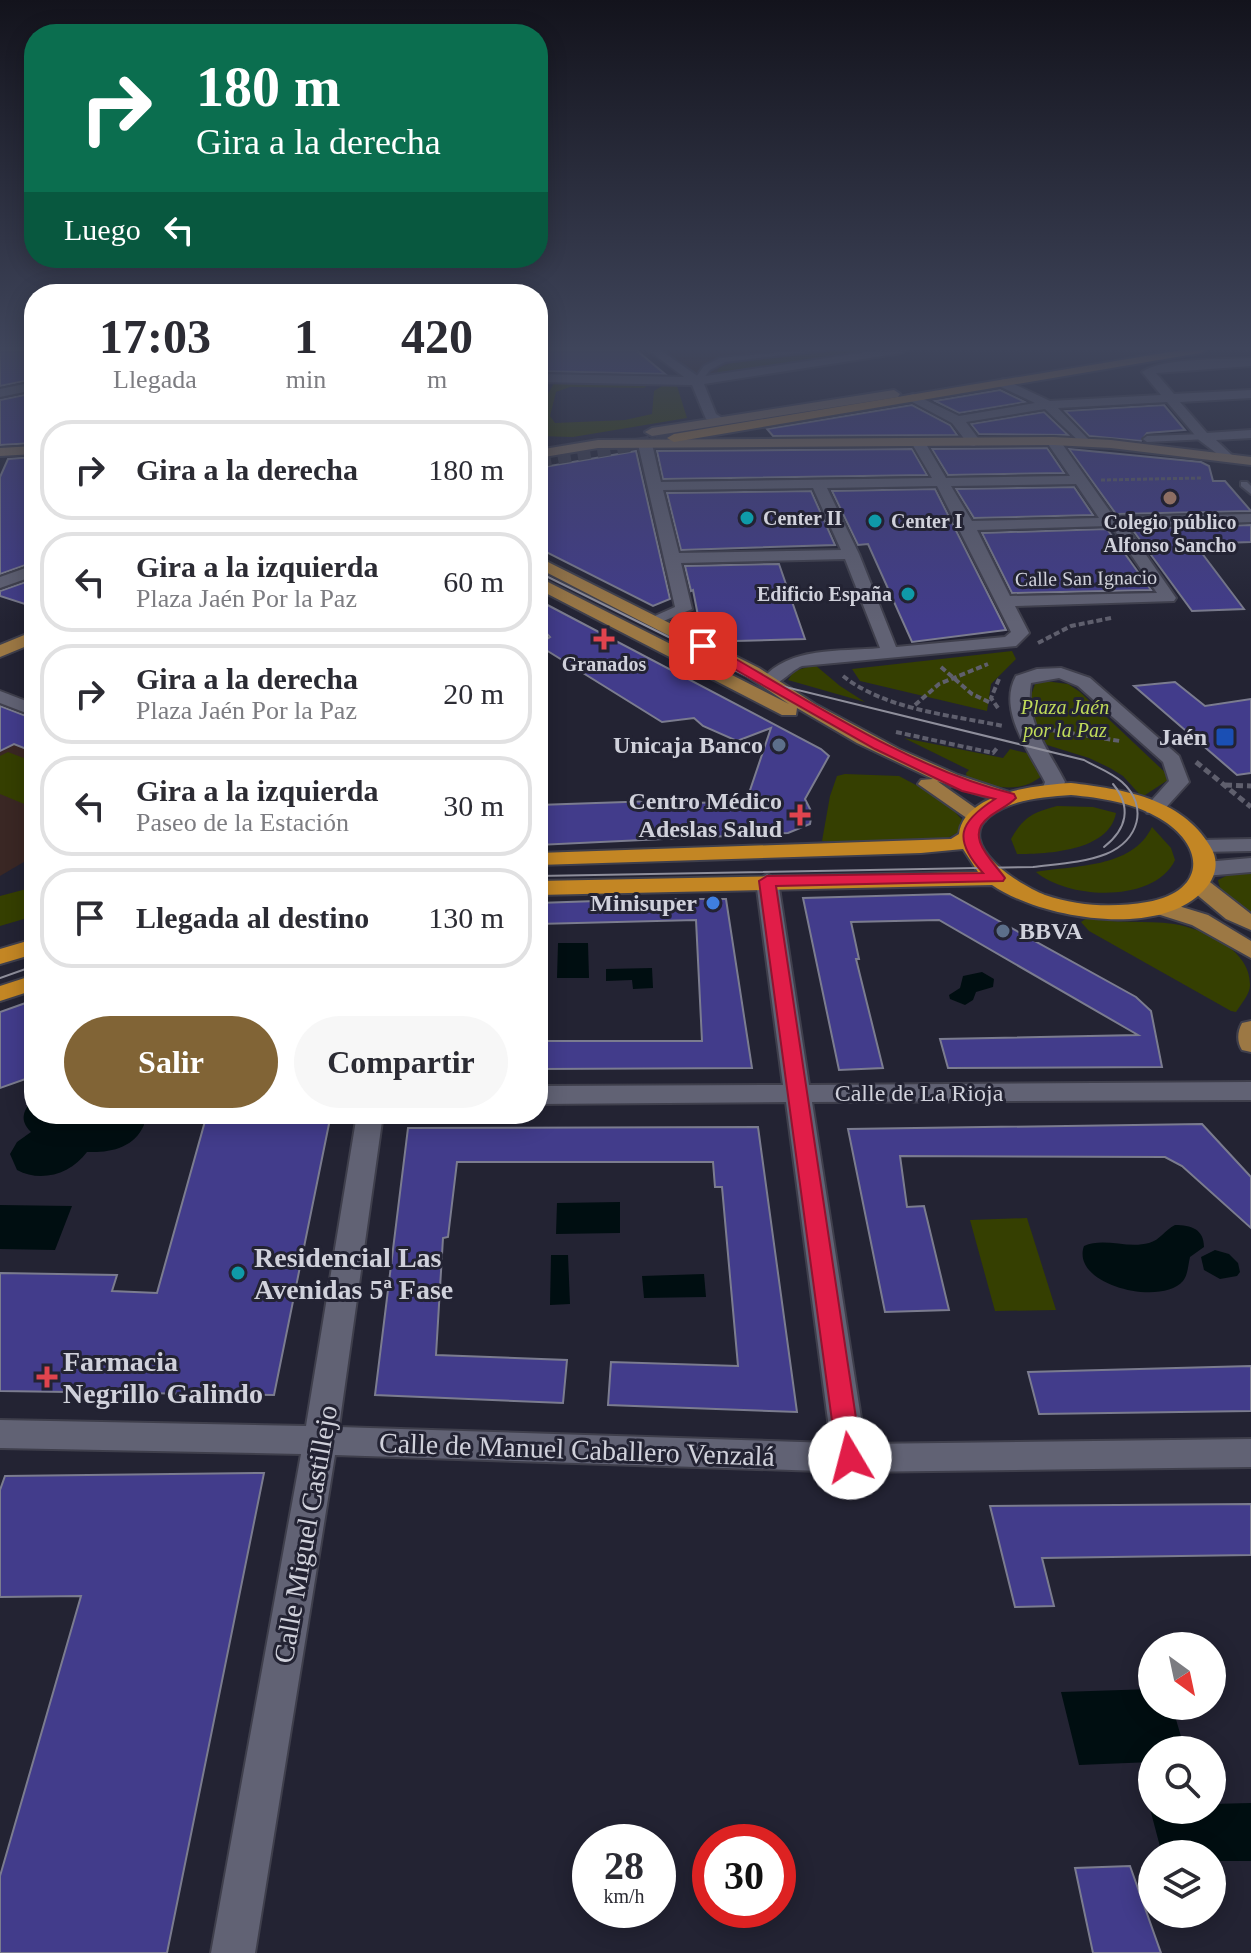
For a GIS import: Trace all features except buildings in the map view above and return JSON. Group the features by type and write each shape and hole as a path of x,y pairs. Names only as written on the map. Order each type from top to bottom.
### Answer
{"highway":[{"path":"548,859 955,845 974,827 1008,798 1052,790 1110,794 1154,809 1182,826 1200,846 1202,876 1182,897 1159,907 1124,912 1076,909 1036,898 997,878 975,855 974,827"},
{"path":"548,888 997,878"},
{"path":"0,957 24,949"},
{"path":"0,994 24,986"}],"main road":[{"path":"548,567 770,681 784,693 880,746 968,788 1008,798"},
{"path":"548,588 899,768 955,800 974,827"},
{"path":"0,652 24,641"},
{"path":"0,668 24,657"},
{"path":"1202,876 1234,914 1251,923"},
{"path":"1159,907 1200,920 1251,951"},
{"path":"1251,1029 1251,1044"}],"street":[{"path":"548,452 613,441"},
{"path":"548,461 664,441"},
{"path":"548,443 1042,441"},
{"path":"1053,441 1107,519 1114,524"},
{"path":"1057,441 1251,461"},
{"path":"1209,441 1228,458"},
{"path":"770,681 782,668 799,661 1010,642 1020,633 967,526 918,442"},
{"path":"645,444 684,609 654,620"},
{"path":"0,452 24,451"},
{"path":"655,486 1080,480"},
{"path":"818,484 851,554 890,653"},
{"path":"967,526 1251,518"},
{"name":"Calle San Ignacio","path":"1004,601 1168,598 1120,528 1114,524"},
{"path":"673,558 851,554"},
{"path":"0,570 24,569"},
{"path":"0,583 24,572"},
{"path":"1052,790 1055,782 1021,717 1018,693 1022,680 1037,674 1061,673 1084,682 1172,760 1179,782 1154,809"},
{"path":"0,697 24,706"},
{"path":"1200,846 1251,845"},
{"path":"1202,876 1251,865"},
{"path":"767,881 850,1458"},
{"name":"Calle de La Rioja","path":"548,1095 1251,1091"},
{"name":"Calle Miguel Castillejo","path":"233,1953 320,1441 368,1124"},
{"name":"Calle de Manuel Caballero Venzalá","path":"0,1434 850,1458 1251,1453"}],"path":[{"path":"1080,480 1202,478"},
{"path":"1035,645 1071,626 1114,618 1141,599"},
{"path":"915,705 933,686 996,658"},
{"path":"937,663 972,694 1002,711"},
{"path":"841,674 850,684 873,694 1008,728"},
{"path":"992,703 993,689 1003,675"},
{"path":"1042,728 1121,741"},
{"path":"891,733 901,731 993,753 997,748"},
{"path":"1251,786 1224,785 1251,807"}],"shaded area":[{"path":"0,714 24,723 24,862 0,876"},
{"path":"558,943 588,943 589,978 557,978"},
{"path":"652,968 653,988 633,989 632,980 606,981 606,969"},
{"path":"982,972 994,979 993,987 976,992 973,1000 965,1005 950,999 949,995 960,988 963,976"},
{"path":"26,1124 144,1125 128,1144 87,1152 73,1166 45,1176 17,1170 10,1154 17,1142 31,1132"},
{"path":"620,1202 620,1233 556,1234 557,1203"},
{"path":"0,1205 72,1206 55,1250 0,1249"},
{"path":"1175,1225 1196,1229 1202,1236 1204,1247 1190,1257 1185,1279 1172,1289 1138,1292 1120,1288 1090,1272 1083,1260 1084,1246 1149,1243"},
{"path":"1215,1250 1229,1254 1238,1263 1240,1272 1237,1276 1220,1279 1204,1270 1201,1257"},
{"path":"551,1255 568,1255 570,1304 550,1305"},
{"path":"704,1274 706,1297 644,1298 642,1276"},
{"path":"1138,1689 1138,1720 1176,1720 1181,1736 1138,1736 1138,1763 1079,1765 1061,1692"},
{"path":"1251,1803 1251,1861 1226,1861 1226,1840 1158,1840 1154,1824 1226,1824 1226,1804"}],"green space":[{"path":"1012,651 1016,659 991,684 987,711 860,681 852,669"},
{"path":"815,665 865,702 788,680 794,671"},
{"name":"Plaza Jaén por la Paz","path":"1045,681 1068,684 1080,692 1171,778 1142,797 1123,776 1110,768 1047,745 1031,720 1027,707 1035,684"},
{"path":"904,738 1003,758 1010,749 1043,757 1043,775 1016,787 987,785 967,779 969,770"},
{"path":"8,752 24,758 24,804 0,794 0,756"},
{"path":"837,776 899,776 944,800 965,823 957,833 940,842 822,841 830,796"},
{"path":"1057,806 1093,807 1116,813 1111,826 1090,843 1060,851 1017,854 1011,839 1020,825 1036,813"},
{"path":"1152,827 1171,848 1175,860 1165,874 1149,884 1110,893 1089,892 1069,888 1036,872 1117,858 1143,841"},
{"path":"1251,872 1251,913 1226,896 1218,880 1230,874"},
{"path":"24,890 24,919 0,926 0,896"},
{"path":"1087,918 1174,924 1211,936 1243,961 1250,985 1247,995 1236,1012 1231,1011 1089,931 1081,922"},
{"path":"1027,1218 1056,1310 995,1311 970,1220"}],"tunnel":[{"path":"548,459 655,441"}],"tram line":[{"path":"548,577 753,679 1084,760 1122,782 1136,802 1138,812 1133,832 1117,848 1070,863 1033,867 548,876"},
{"path":"1104,847 1118,833 1124,817 1123,801 1113,784"},
{"path":"0,978 24,970"}],"place":[{"name":"Colegio público Alfonso Sancho","path":"1170,498"},
{"name":"Center II","path":"747,518"},
{"name":"Center I","path":"875,521"},
{"name":"Edificio España","path":"908,594"},
{"name":"Granados","path":"604,639"},
{"name":"Jaén","path":"1225,737"},
{"name":"Unicaja Banco","path":"779,745"},
{"name":"Centro Médico Adeslas Salud","path":"800,815"},
{"name":"Minisuper","path":"713,903"},
{"name":"BBVA","path":"1003,931"},
{"name":"Residencial Las Avenidas 5ª Fase","path":"238,1273"},
{"name":"Farmacia Negrillo Galindo","path":"47,1377"}],"route":[{"path":"703,646 770,681 784,693 880,746 968,788 1008,798 983,811 974,824 971,837 975,855 997,878 767,881 850,1458"}]}
